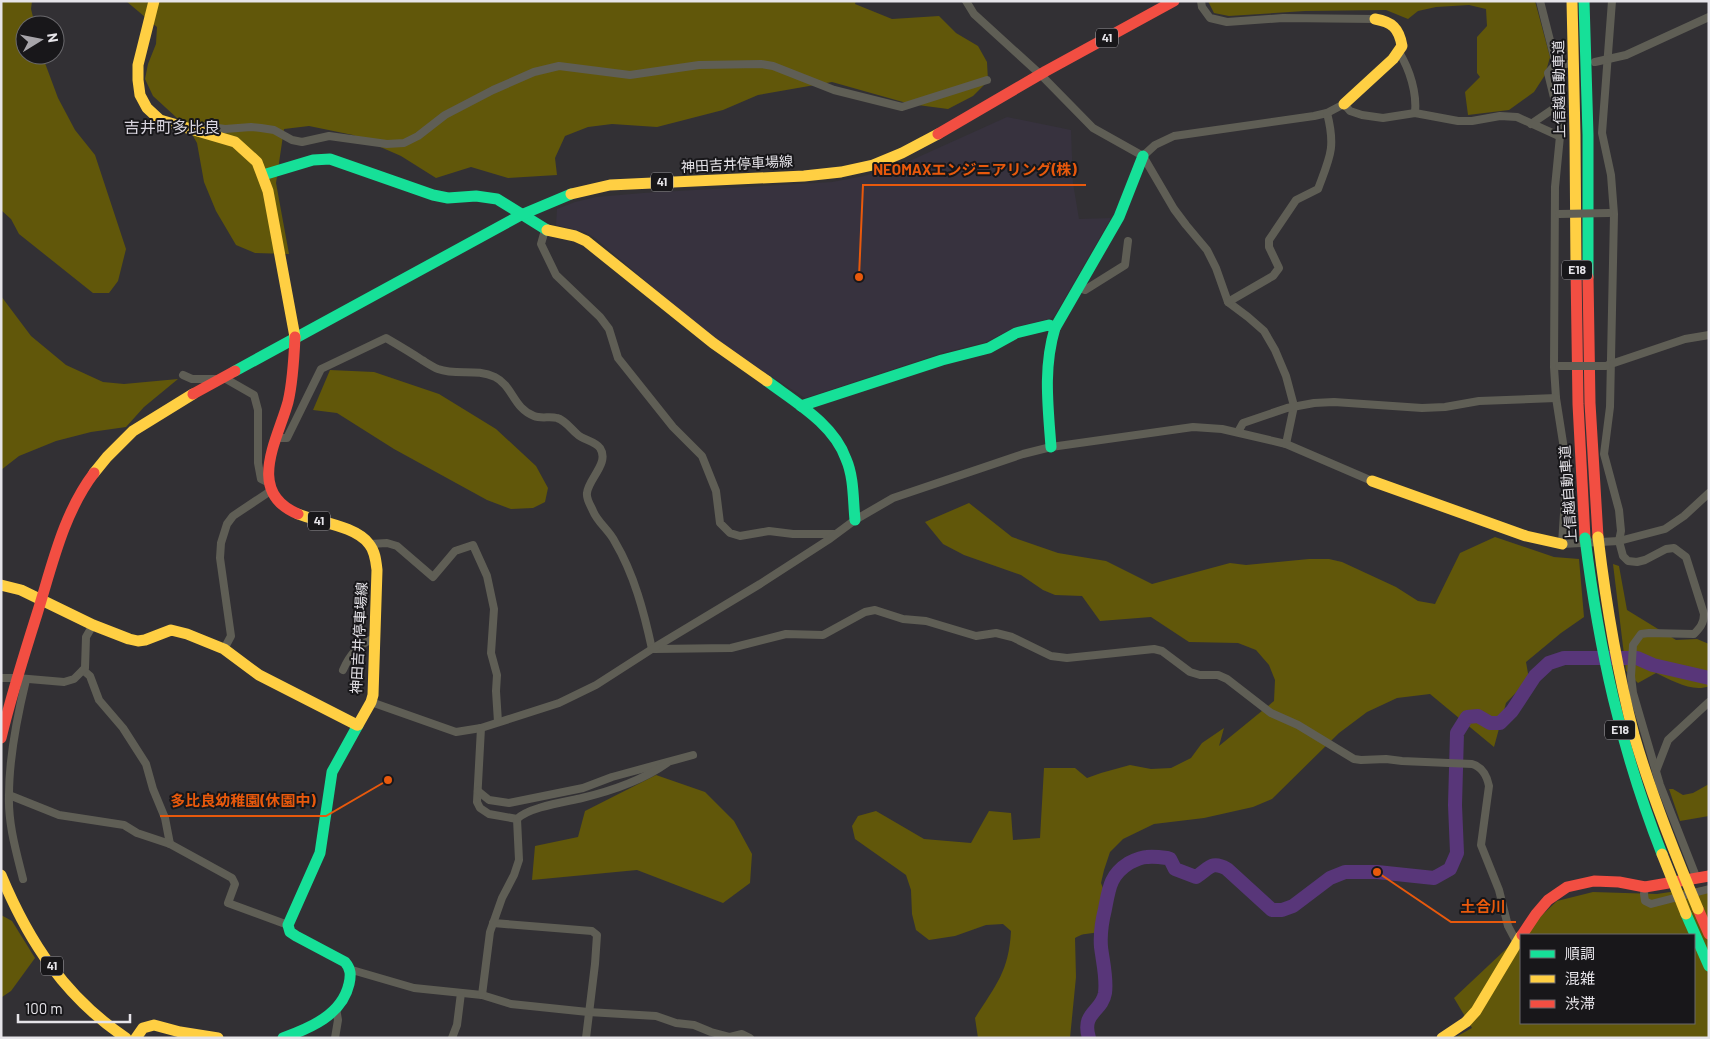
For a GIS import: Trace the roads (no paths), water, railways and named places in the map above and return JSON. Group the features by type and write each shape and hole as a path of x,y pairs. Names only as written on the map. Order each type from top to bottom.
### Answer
{"main road":[{"path":"154,1 137,72 137,84 141,102 150,113 160,120 235,142 257,162 268,191 295,337 288,400 269,458 268,468 271,487"},
{"name":"神田吉井停車場線","path":"1,738 22,679 41,600 66,522 92,476 128,436 142,425 295,337 521,215 564,196 610,185 804,176 841,172 873,165 934,137 1041,74 1174,1"},
{"name":"上信越自動車道","path":"1572,1 1576,157 1579,453 1586,538 1596,618 1620,730 1642,802 1695,934"},
{"name":"上信越自動車道","path":"1584,1 1589,152 1591,413 1598,537 1613,644 1632,727 1655,800 1709,934"},
{"path":"1344,104 1400,52 1402,46 1401,34 1395,26 1387,21 1375,19"},
{"path":"1051,447 1045,366 1047,352 1055,328 1119,217 1143,156"},
{"path":"263,176 313,160 330,159 433,195 448,198 476,196 492,198 545,230 574,236 586,241 713,343 801,406 830,432 846,457 852,482 855,520"},
{"path":"801,406 942,360 989,348 1016,333 1049,325 1055,328"},
{"path":"1372,481 1526,536 1562,544"},
{"name":"41","path":"271,487 276,498 289,510 311,519 348,529 370,544"},
{"name":"神田吉井停車場線","path":"288,925 320,853 332,772 371,702 373,695 377,570 370,544"},
{"path":"1,585 10,586 117,636 138,641 171,630 187,634 224,649 259,675 357,725"},
{"name":"41","path":"1,875 8,893 35,944 63,981 103,1023 126,1038"},
{"path":"1523,934 1548,900 1567,886 1594,881 1619,882 1645,887 1709,876"},
{"path":"283,1038 314,1024 336,1008 348,993 352,970 342,959 290,932 288,925"},
{"name":"上信越自動車道","path":"1695,934 1709,966"},
{"path":"1442,1038 1466,1022 1476,1011 1520,938"},
{"path":"136,1038 142,1028 154,1025 180,1032 218,1038"}],"street":[{"path":"966,1 974,14 1041,74 1093,128 1143,156 1174,209 1207,250 1216,268 1228,302 1248,316 1264,331 1275,350 1286,376 1294,406 1286,444"},
{"path":"1201,1 1202,7 1210,18 1227,22 1283,18 1375,19"},
{"path":"1540,1 1556,64"},
{"path":"1612,1 1602,133 1611,175 1612,214 1610,407 1604,454 1619,510 1621,531 1619,541 1623,556 1628,561 1645,560 1666,549 1674,548 1686,556 1704,614 1704,620 1694,634 1641,634 1633,645 1631,676 1633,693 1656,771 1697,879"},
{"path":"1595,62 1607,61 1626,55 1709,17"},
{"path":"1400,52 1407,65 1416,103 1415,113"},
{"path":"197,132 204,126 225,129 251,126 274,130 292,140 302,142 329,136 387,144 404,143 418,136 445,115 493,90 534,72 559,66 630,75 699,66 762,64 798,75 834,90 902,107 987,80"},
{"path":"1566,64 1556,64 1548,73 1561,126 1554,187 1557,215 1556,398 1567,468 1562,544 1619,541 1666,529 1684,516 1709,492"},
{"path":"1143,156 1155,145 1185,133 1328,113 1344,104 1350,111 1383,118 1415,113 1458,121 1500,116 1517,117 1559,136"},
{"path":"1530,124 1556,107"},
{"path":"1228,302 1273,276 1279,268 1268,247 1269,240 1296,200 1318,189 1331,155 1332,146 1328,113"},
{"path":"1557,215 1612,214"},
{"path":"545,230 541,244 556,275 600,317 608,329 618,358 673,427 702,456 716,491 720,523 730,533 740,536 769,531 793,534 834,534"},
{"path":"1078,287 1085,290 1125,265 1128,241"},
{"path":"1557,367 1609,365 1685,339 1709,335"},
{"path":"276,438 287,438 321,369 386,338 438,369 451,372 478,372 496,377 508,388 516,404 524,410 535,417 557,418 565,422 578,435 599,446 603,456 587,493 588,500 597,520 608,530 616,543 629,571 644,611 652,649"},
{"path":"183,375 192,379 226,379 254,395 258,410 258,463 261,479 271,487 233,516 227,524 221,543 220,558 231,636 224,649"},
{"path":"1238,432 1243,423 1294,406 1334,402 1393,407 1445,407 1479,401 1556,398"},
{"path":"371,702 456,732 480,728 575,696 760,584 855,520 893,498 1023,454 1051,447 1193,427 1222,429 1286,444 1372,481"},
{"path":"370,544 387,542 397,546 433,576 455,551 473,545 487,576 494,609 492,653 497,675 498,722"},
{"path":"652,649 731,648 786,634 823,635 865,612 875,610 903,619 926,621 976,636 996,633 1012,636 1051,656 1067,658 1154,649 1162,651 1190,672 1200,675 1218,675 1227,679 1270,713 1298,725 1354,759 1472,764 1483,771 1488,779 1489,786 1481,845 1499,890 1508,926 1520,938"},
{"path":"2,680 22,679 64,682 74,679 83,670 86,660 86,637 93,625"},
{"path":"343,670 347,661 362,643 375,638"},
{"path":"83,670 90,676 99,700 123,728 146,764 153,789 165,818 170,844"},
{"path":"22,679 9,795 14,844 23,879"},
{"path":"1656,771 1668,740 1709,702"},
{"path":"480,728 477,802 480,808 490,814 517,819"},
{"path":"478,791 489,800 508,803 583,788 612,777 692,755"},
{"path":"482,995 490,932 502,898 514,875 519,860 517,819 521,815 552,804 613,790 657,770 667,763"},
{"path":"9,795 59,815 124,825 138,833 170,844 232,878 234,884 228,903 288,925"},
{"path":"1645,887 1645,901 1654,904 1709,889"},
{"path":"493,923 592,931 597,935 586,1038"},
{"path":"352,970 414,988 482,995 511,1004 588,1012 656,1016 676,1024 694,1025 730,1037 742,1034 750,1038"},
{"path":"452,1038 457,1025 461,993"},
{"path":"335,1038 338,1020 336,1008"}],"waterway":[{"path":"1089,1038 1087,1029 1090,1017 1100,1004 1105,993 1101,938 1108,895 1114,877 1129,863 1145,857 1167,858 1170,859 1175,869 1196,877 1214,865 1222,866 1272,910 1282,910 1293,906 1330,878 1345,872 1377,872 1434,878 1450,869 1457,853 1455,805 1457,733 1467,717 1478,716 1490,723 1500,723 1512,711 1535,676 1549,663 1564,658 1637,658 1653,665 1709,678"}],"place":[{"name":"NEOMAXエンジニアリング(株)","path":"859,277"},
{"name":"多比良幼稚園(休園中)","path":"388,780"},
{"name":"土合川","path":"1377,872"}],"district":[{"name":"吉井町多比良","path":"172,127"}]}
